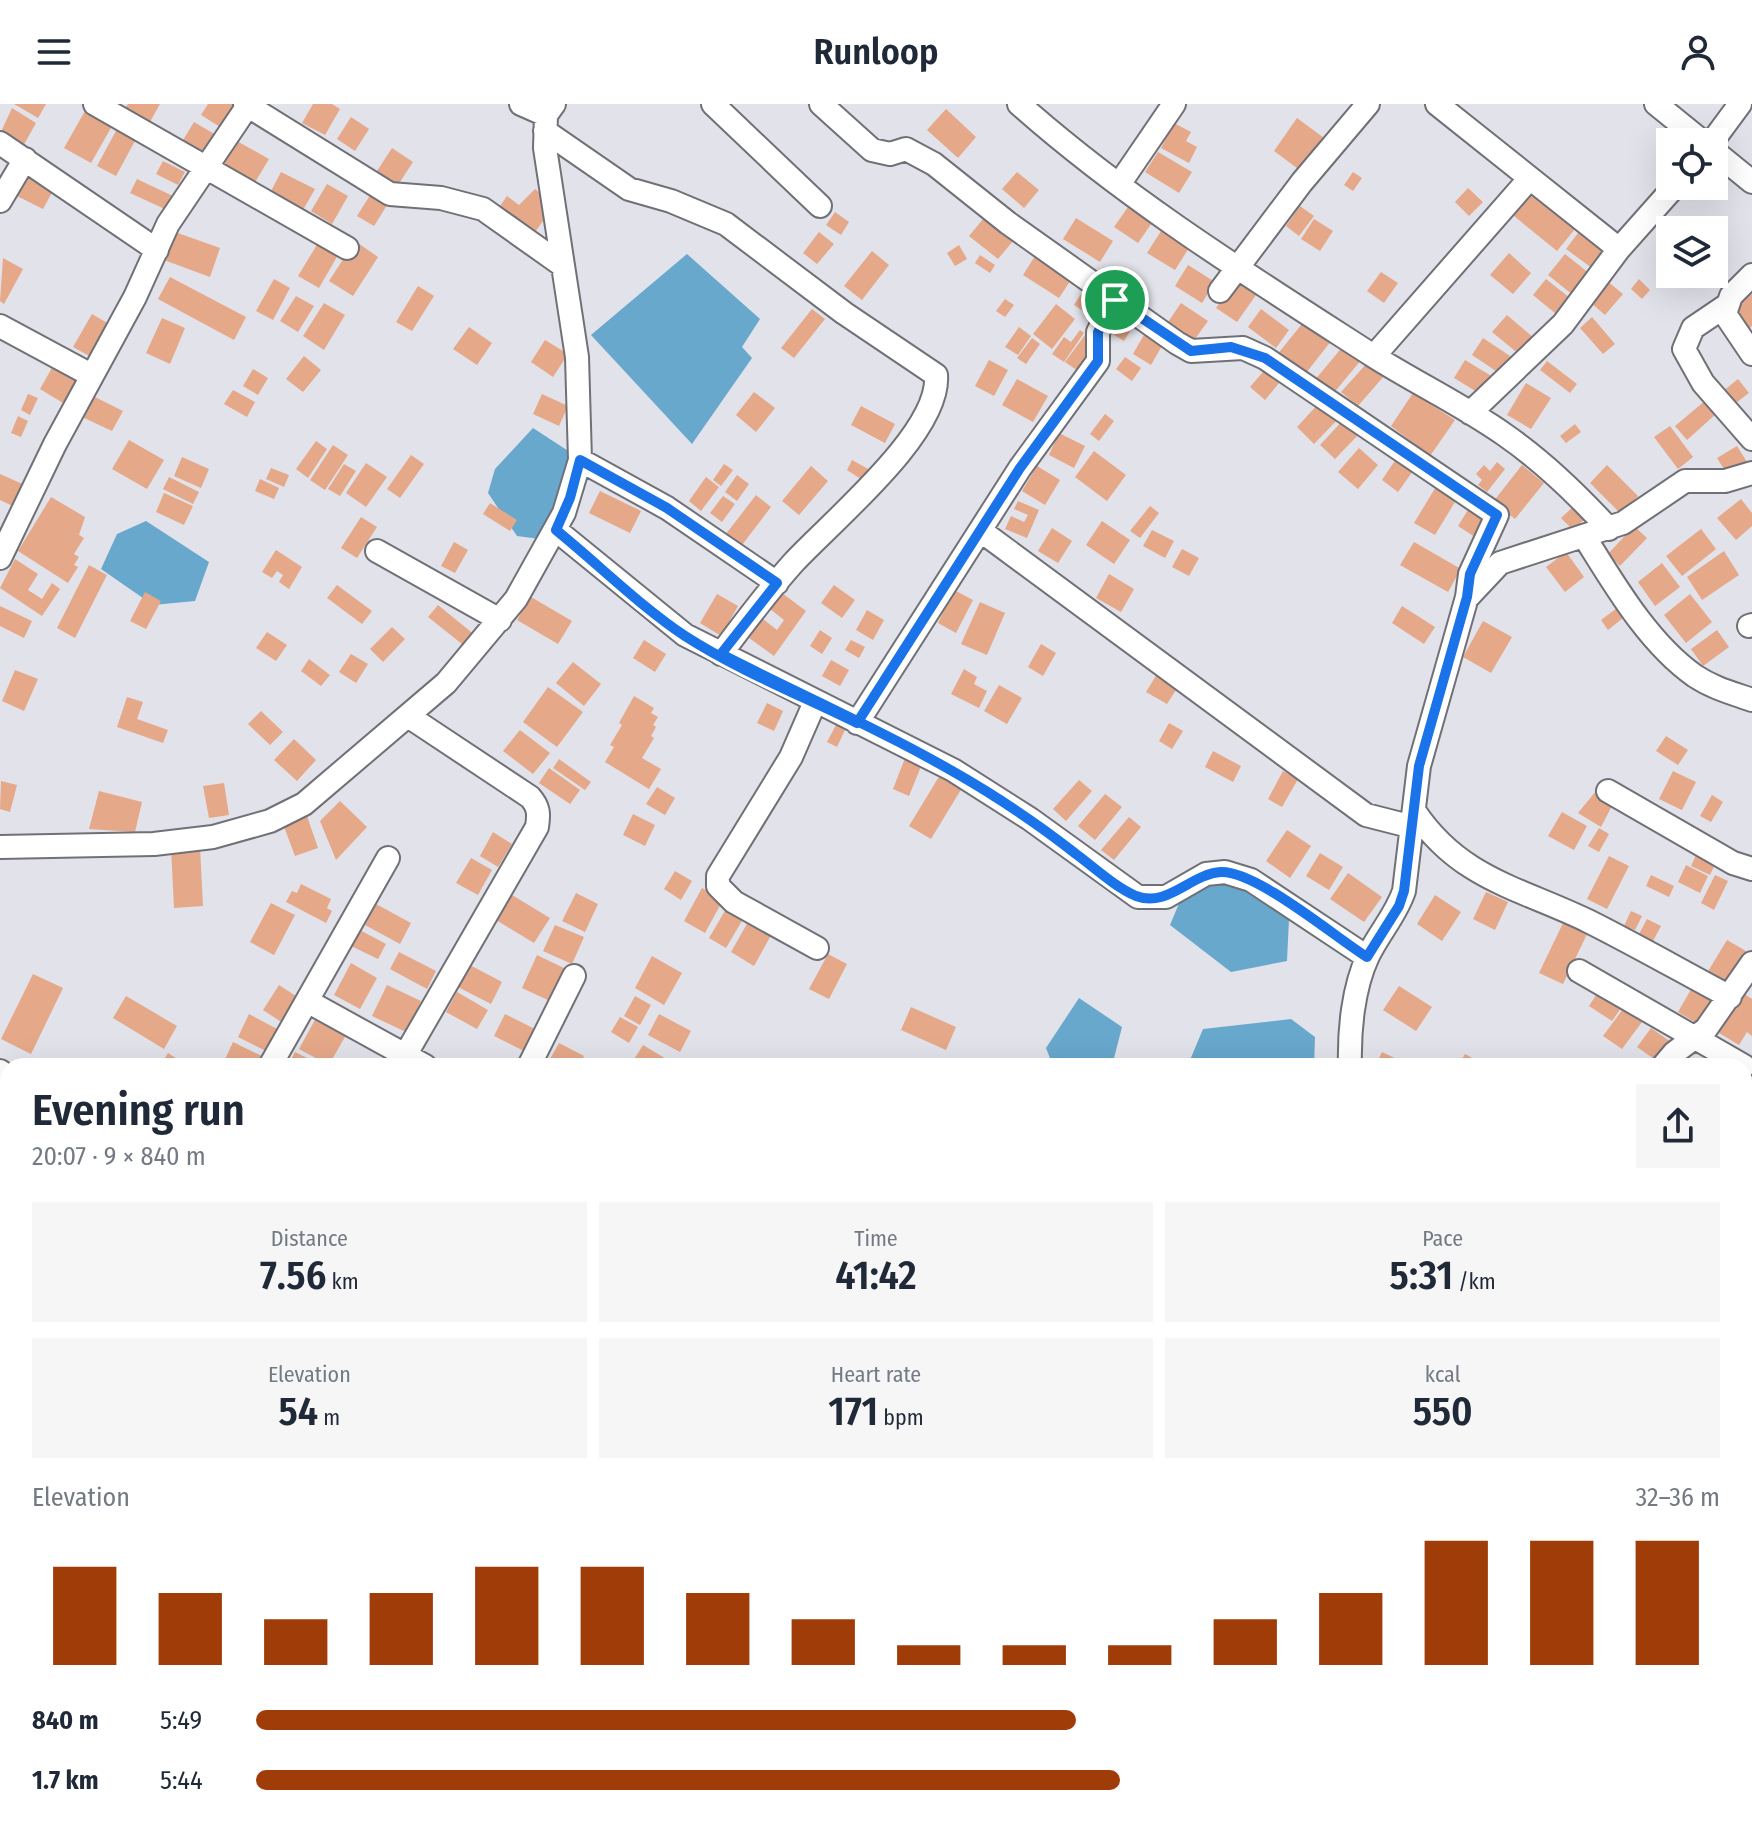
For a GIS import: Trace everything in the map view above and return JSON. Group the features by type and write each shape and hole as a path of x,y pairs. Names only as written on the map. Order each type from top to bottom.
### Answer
{"street":[{"path":"95,104 347,248"},
{"path":"521,104 548,117 629,189 671,201 726,224 844,313 936,375 937,392 915,433 777,583 721,654"},
{"path":"713,104 820,206"},
{"path":"821,104 854,137 872,150 890,154 906,149 921,155 1115,300 1191,351 1231,347 1265,358 1497,515 1470,574 1467,597 1419,766 1414,819 1399,906 1367,957 1352,1026 1350,1058"},
{"path":"1120,183 1174,104"},
{"path":"1220,291 1368,104"},
{"path":"1437,104 1619,249"},
{"path":"1656,104 1686,128"},
{"path":"1722,128 1740,104"},
{"path":"0,558 184,197 247,105 390,194 441,198 483,209 562,265"},
{"path":"1033,109 1120,183 1237,266 1374,356 1470,413 1544,464 1609,529"},
{"path":"0,847 154,844 213,837 270,821 304,804 374,741 408,716 474,653 516,599 556,530 570,498 580,460 577,357 562,265 548,117"},
{"path":"0,143 157,250"},
{"path":"0,201 25,159"},
{"path":"1728,162 1752,182"},
{"path":"1374,356 1530,178"},
{"path":"1470,413 1556,332 1591,290 1619,249 1663,200"},
{"path":"1752,275 1727,305 1693,328 1684,349 1703,383 1752,439"},
{"path":"857,723 1020,468 1098,361 1098,332 1115,300"},
{"path":"1727,305 1727,322 1752,354"},
{"path":"0,326 91,375"},
{"path":"580,460 667,508 777,583"},
{"path":"1467,597 1500,563 1609,529 1685,481 1725,481 1752,473"},
{"path":"556,530 685,635 979,786 1138,897 1166,897 1206,874 1225,872 1251,880 1367,957"},
{"path":"981,531 1359,810 1386,822 1414,819"},
{"path":"1584,536 1624,596 1678,661 1711,685 1752,700"},
{"path":"377,551 500,620"},
{"path":"815,702 791,757 718,876 718,886 734,902 817,948"},
{"path":"404,1058 537,827 539,816 537,806 530,797 408,716"},
{"path":"1608,791 1733,863 1752,869"},
{"path":"1414,819 1466,867 1587,921 1730,997"},
{"path":"275,1058 388,858"},
{"path":"1672,1058 1706,1029 1752,963"},
{"path":"1579,971 1730,1058"},
{"path":"533,1058 574,976"},
{"path":"307,1001 397,1058"}],"water":[{"path":"687,254 760,319 742,347 752,358 692,444 591,335"},
{"path":"533,428 576,456 540,539 517,536 488,493 495,469"},
{"path":"146,521 209,562 195,601 153,605 101,569 117,534"},
{"path":"1213,863 1289,919 1287,961 1231,972 1170,925 1188,882"},
{"path":"1079,998 1122,1027 1114,1058 1050,1058 1046,1048"},
{"path":"1291,1019 1315,1037 1314,1058 1191,1058 1203,1029"}],"building":[{"path":"14,104 46,104 38,118"},
{"path":"128,104 160,104 150,122 125,108"},
{"path":"208,104 234,104 220,127 201,115"},
{"path":"313,104 332,104 340,109 325,135 302,123"},
{"path":"12,108 36,123 22,148 0,134"},
{"path":"946,109 976,137 958,158 927,130"},
{"path":"85,111 112,126 91,163 64,148"},
{"path":"351,117 369,129 355,151 337,139"},
{"path":"1297,118 1324,138 1301,171 1274,151"},
{"path":"194,122 216,135 202,159 180,145"},
{"path":"1174,123 1191,132 1186,141 1197,147 1189,163 1161,148"},
{"path":"117,129 136,139 116,176 97,166"},
{"path":"235,140 269,159 254,184 220,164"},
{"path":"392,148 413,162 398,185 377,171"},
{"path":"1158,152 1192,172 1179,193 1145,172"},
{"path":"163,161 185,172 178,185 156,174"},
{"path":"281,172 315,189 303,210 270,193"},
{"path":"1017,172 1039,190 1024,208 1002,189"},
{"path":"1353,172 1362,178 1353,191 1344,185"},
{"path":"28,173 55,187 43,209 17,196"},
{"path":"137,179 175,197 169,211 130,193"},
{"path":"327,184 348,196 332,224 311,211"},
{"path":"1532,184 1580,223 1557,251 1509,212"},
{"path":"1468,188 1483,202 1469,216 1455,202"},
{"path":"535,189 545,197 543,221 533,235 498,209 507,196 519,205"},
{"path":"372,192 389,202 374,226 357,216"},
{"path":"1135,197 1158,214 1138,243 1114,227"},
{"path":"1300,206 1314,216 1299,236 1286,226"},
{"path":"835,212 849,222 841,235 826,225"},
{"path":"984,218 1013,241 998,259 969,236"},
{"path":"1076,218 1113,241 1100,262 1063,239"},
{"path":"1314,219 1333,231 1320,251 1301,239"},
{"path":"1584,225 1614,247 1596,271 1566,249"},
{"path":"1161,231 1189,248 1175,270 1147,253"},
{"path":"175,232 220,248 210,277 164,260"},
{"path":"819,232 834,244 817,264 803,253"},
{"path":"355,241 378,257 353,296 329,281"},
{"path":"318,243 338,255 319,288 298,276"},
{"path":"959,245 967,259 955,266 947,253"},
{"path":"872,251 889,265 862,300 844,286"},
{"path":"1509,253 1531,273 1513,294 1490,275"},
{"path":"1565,254 1595,278 1578,299 1548,275"},
{"path":"980,255 995,265 990,273 975,263"},
{"path":"1035,256 1072,278 1059,298 1023,275"},
{"path":"3,258 23,269 4,304 0,301"},
{"path":"1188,265 1215,282 1202,303 1175,286"},
{"path":"1381,272 1398,283 1384,303 1367,291"},
{"path":"170,277 246,317 234,340 158,299"},
{"path":"274,279 290,288 273,320 256,311"},
{"path":"1546,279 1575,302 1561,318 1533,295"},
{"path":"1639,279 1650,290 1642,299 1631,289"},
{"path":"1235,281 1256,295 1237,322 1216,308"},
{"path":"1607,281 1623,294 1605,315 1590,302"},
{"path":"418,286 434,296 412,331 396,322"},
{"path":"1086,286 1107,300 1096,319 1074,305"},
{"path":"1752,294 1752,326 1746,331 1730,313"},
{"path":"296,296 314,306 298,332 280,321"},
{"path":"1005,299 1014,305 1005,317 996,311"},
{"path":"324,303 345,315 324,350 303,336"},
{"path":"1181,303 1208,321 1192,343 1166,325"},
{"path":"1056,304 1075,319 1052,349 1033,334"},
{"path":"812,309 825,319 794,358 781,348"},
{"path":"1261,309 1289,330 1276,348 1248,327"},
{"path":"1114,310 1135,323 1124,341 1103,328"},
{"path":"92,314 109,324 91,357 73,347"},
{"path":"1507,315 1534,338 1520,355 1492,332"},
{"path":"1592,317 1615,344 1603,354 1580,328"},
{"path":"162,318 185,328 170,364 146,353"},
{"path":"1306,319 1332,340 1302,378 1276,356"},
{"path":"469,327 492,343 477,365 453,349"},
{"path":"1019,327 1031,336 1018,355 1005,347"},
{"path":"1080,330 1084,333 1064,362 1052,354 1064,337 1071,342"},
{"path":"1145,333 1163,344 1151,365 1133,354"},
{"path":"1085,335 1097,343 1078,371 1065,362"},
{"path":"1032,338 1040,344 1026,364 1017,358"},
{"path":"1483,338 1513,358 1502,375 1472,355"},
{"path":"545,340 568,354 553,377 531,362"},
{"path":"1344,345 1362,359 1332,395 1314,381"},
{"path":"304,356 321,370 303,392 286,379"},
{"path":"1125,357 1141,368 1132,381 1116,369"},
{"path":"989,360 1008,370 994,396 975,386"},
{"path":"1465,360 1493,377 1482,395 1454,378"},
{"path":"1547,361 1577,384 1570,393 1540,370"},
{"path":"1368,362 1384,376 1358,406 1341,392"},
{"path":"1269,365 1284,377 1265,400 1250,387"},
{"path":"53,366 77,380 63,403 40,389"},
{"path":"253,369 268,378 258,395 243,386"},
{"path":"1017,379 1048,396 1033,422 1002,405"},
{"path":"1738,379 1749,393 1732,406 1722,392"},
{"path":"1526,383 1551,398 1531,429 1507,415"},
{"path":"233,390 255,402 247,417 224,404"},
{"path":"754,392 775,408 756,432 736,415"},
{"path":"1413,393 1455,420 1430,456 1391,426"},
{"path":"28,394 38,398 30,415 21,410"},
{"path":"542,394 568,406 559,426 533,414"},
{"path":"91,395 123,411 112,431 80,416"},
{"path":"1706,400 1717,413 1687,440 1675,426"},
{"path":"1321,401 1339,418 1314,444 1297,427"},
{"path":"861,406 895,424 885,443 851,425"},
{"path":"1105,414 1114,421 1099,441 1090,434"},
{"path":"18,416 28,421 21,437 11,433"},
{"path":"1345,418 1360,433 1335,459 1320,445"},
{"path":"1575,424 1581,432 1566,443 1560,436"},
{"path":"1670,426 1693,457 1678,469 1654,437"},
{"path":"1059,433 1085,446 1074,468 1049,455"},
{"path":"129,440 164,460 147,489 112,469"},
{"path":"316,441 327,449 308,478 296,469"},
{"path":"333,445 348,455 325,490 310,480"},
{"path":"1737,446 1747,462 1727,474 1717,458"},
{"path":"1359,448 1378,465 1358,489 1338,472"},
{"path":"1094,451 1126,475 1107,501 1075,477"},
{"path":"411,455 424,464 400,498 387,489"},
{"path":"1398,456 1415,468 1398,492 1382,480"},
{"path":"182,457 209,469 201,488 174,476"},
{"path":"852,460 870,470 864,481 847,470"},
{"path":"1497,462 1505,469 1487,492 1478,485 1482,480 1476,474 1484,465 1490,471"},
{"path":"366,463 387,477 366,507 346,493"},
{"path":"344,464 356,471 340,496 328,489"},
{"path":"724,464 733,470 721,486 713,480"},
{"path":"1522,465 1544,483 1515,519 1493,502"},
{"path":"1607,465 1638,496 1621,514 1590,483"},
{"path":"811,466 828,481 799,515 782,501"},
{"path":"1037,466 1060,480 1045,505 1022,491"},
{"path":"271,468 289,475 284,487 266,479"},
{"path":"0,474 27,486 17,508 0,500"},
{"path":"737,475 749,484 737,501 725,492"},
{"path":"169,477 199,492 193,504 163,489"},
{"path":"706,477 719,487 701,511 689,501"},
{"path":"260,479 279,488 274,499 255,491"},
{"path":"1437,485 1458,497 1435,535 1414,523"},
{"path":"600,491 641,511 630,533 589,513"},
{"path":"164,493 193,506 184,525 156,512"},
{"path":"756,495 771,507 742,545 726,534"},
{"path":"723,496 735,504 722,522 710,513"},
{"path":"51,497 85,517 79,535 84,538 74,554 79,557 74,565 78,567 68,583 18,551"},
{"path":"1741,499 1752,513 1752,526 1736,540 1717,518"},
{"path":"1018,501 1039,510 1027,538 1005,529 1011,516 1024,522 1028,515 1014,509"},
{"path":"490,503 517,520 510,531 483,514"},
{"path":"1471,505 1492,518 1478,539 1458,526"},
{"path":"1575,505 1587,517 1573,530 1561,518"},
{"path":"1150,506 1159,513 1140,538 1130,531"},
{"path":"361,517 377,527 357,558 341,548"},
{"path":"1102,521 1130,540 1114,564 1086,545"},
{"path":"1634,526 1647,538 1620,566 1608,554"},
{"path":"1052,528 1072,541 1058,563 1038,551"},
{"path":"1701,529 1716,549 1682,576 1666,556"},
{"path":"1152,530 1174,541 1165,558 1143,546"},
{"path":"454,542 468,550 455,573 441,566"},
{"path":"1414,542 1461,569 1448,592 1400,565"},
{"path":"1182,549 1199,558 1189,576 1172,567"},
{"path":"276,550 302,567 289,589 279,582 283,575 277,571 272,578 262,572"},
{"path":"1724,551 1739,575 1702,600 1687,577"},
{"path":"1566,552 1584,577 1565,592 1546,567"},
{"path":"15,559 38,574 28,590 42,599 52,583 60,589 42,616 0,588"},
{"path":"1662,563 1680,587 1655,606 1638,582"},
{"path":"89,565 107,575 75,638 57,628"},
{"path":"1109,574 1134,589 1121,612 1096,598"},
{"path":"337,585 372,611 362,624 327,598"},
{"path":"834,585 855,600 842,618 821,603"},
{"path":"954,590 973,600 956,633 938,623"},
{"path":"145,592 161,601 146,629 130,621"},
{"path":"782,593 806,611 774,656 749,638 763,619 777,630 784,620 770,609"},
{"path":"717,594 738,606 721,636 700,623"},
{"path":"1690,594 1712,622 1686,643 1664,615"},
{"path":"531,597 572,621 558,644 517,620"},
{"path":"980,602 1005,613 987,655 961,644"},
{"path":"438,605 476,636 467,648 428,617"},
{"path":"1621,605 1628,614 1608,630 1601,620"},
{"path":"0,606 32,621 24,638 0,626"},
{"path":"1402,606 1435,627 1424,644 1392,623"},
{"path":"867,610 884,620 873,640 856,630"},
{"path":"1483,621 1512,637 1491,673 1463,657"},
{"path":"392,627 405,639 383,662 370,649"},
{"path":"820,630 832,638 822,654 810,646"},
{"path":"1717,630 1729,647 1703,666 1691,649"},
{"path":"267,632 287,645 276,661 256,648"},
{"path":"644,640 666,654 655,672 633,658"},
{"path":"851,640 865,647 859,658 845,650"},
{"path":"1041,644 1056,653 1043,676 1028,667"},
{"path":"351,654 368,664 356,683 339,672"},
{"path":"309,659 330,675 321,686 301,671"},
{"path":"831,660 849,670 840,686 822,676"},
{"path":"573,662 601,684 584,706 556,683"},
{"path":"964,669 977,677 974,684 987,691 979,708 951,694"},
{"path":"15,670 38,679 24,711 2,701"},
{"path":"1157,674 1178,687 1167,704 1146,692"},
{"path":"999,685 1022,698 1007,724 984,711"},
{"path":"548,687 583,712 557,747 523,722"},
{"path":"634,696 654,708 651,713 658,717 653,725 656,727 651,736 654,738 642,758 661,769 649,789 605,762 614,747 610,745 622,725 619,723"},
{"path":"127,697 143,702 137,719 168,730 163,743 117,727"},
{"path":"767,703 783,711 774,731 757,723"},
{"path":"261,711 283,732 270,745 248,724"},
{"path":"1169,723 1183,731 1172,749 1159,741"},
{"path":"836,725 845,730 837,747 827,742"},
{"path":"520,730 550,753 533,774 503,751"},
{"path":"1666,736 1688,750 1678,765 1656,751"},
{"path":"294,739 316,760 297,781 274,760"},
{"path":"1213,751 1241,766 1233,782 1205,767"},
{"path":"907,753 924,759 909,796 893,789"},
{"path":"559,759 591,782 585,790 553,768"},
{"path":"549,768 580,790 570,804 539,783"},
{"path":"1283,771 1298,779 1282,807 1268,799"},
{"path":"1673,771 1696,782 1682,810 1659,799"},
{"path":"940,775 962,788 931,839 909,826"},
{"path":"1079,780 1092,791 1066,821 1053,809"},
{"path":"1,781 17,785 10,812 0,809"},
{"path":"224,783 229,815 209,818 203,786"},
{"path":"657,787 675,798 665,815 646,804"},
{"path":"99,791 142,802 135,832 89,829"},
{"path":"1596,791 1616,798 1601,827 1578,813"},
{"path":"1105,794 1122,807 1095,840 1078,826"},
{"path":"1712,795 1723,802 1711,822 1700,816"},
{"path":"340,801 367,827 336,860 320,821"},
{"path":"1562,812 1587,826 1574,850 1548,836"},
{"path":"633,814 655,825 645,846 623,835"},
{"path":"307,816 318,848 295,856 283,824"},
{"path":"1129,817 1141,827 1114,860 1101,850"},
{"path":"1599,828 1609,834 1599,852 1588,846"},
{"path":"1287,830 1311,846 1290,878 1266,861"},
{"path":"493,832 512,844 498,867 480,856"},
{"path":"200,847 203,906 174,908 171,848"},
{"path":"1320,853 1343,867 1329,890 1306,876"},
{"path":"1697,853 1716,862 1710,875 1691,866"},
{"path":"1609,856 1629,866 1607,909 1587,899"},
{"path":"471,858 492,870 478,895 456,883"},
{"path":"1686,865 1708,876 1700,893 1678,882"},
{"path":"675,871 692,881 681,900 664,889"},
{"path":"1348,873 1382,897 1364,922 1330,899"},
{"path":"1651,875 1674,886 1669,897 1646,886"},
{"path":"1715,875 1728,881 1714,910 1701,903"},
{"path":"301,884 331,899 327,908 332,911 326,923 286,902 292,891 297,893"},
{"path":"702,888 723,900 705,933 684,921"},
{"path":"1486,892 1508,902 1495,930 1473,919"},
{"path":"576,893 598,904 585,932 562,921"},
{"path":"512,895 550,918 534,943 496,920"},
{"path":"1435,895 1461,912 1442,941 1417,924"},
{"path":"271,903 295,915 274,955 250,942"},
{"path":"376,904 411,923 400,944 365,925"},
{"path":"729,904 746,914 726,948 709,938"},
{"path":"1631,911 1642,916 1635,930 1624,926"},
{"path":"752,915 775,928 754,966 731,952"},
{"path":"1647,919 1661,926 1653,941 1639,934"},
{"path":"1564,921 1588,932 1563,984 1539,973"},
{"path":"555,925 584,937 572,964 543,951"},
{"path":"358,929 386,944 378,959 349,945"},
{"path":"1727,940 1746,951 1726,984 1707,973"},
{"path":"399,952 436,971 427,989 390,969"},
{"path":"828,954 847,964 829,999 809,989"},
{"path":"537,955 568,970 552,1002 522,988"},
{"path":"652,956 682,973 664,1005 635,988"},
{"path":"351,963 377,978 360,1009 334,995"},
{"path":"468,964 502,982 491,1004 456,986"},
{"path":"33,974 63,988 31,1054 1,1039"},
{"path":"279,985 302,1000 286,1025 263,1010"},
{"path":"387,985 421,1001 406,1032 372,1016"},
{"path":"1399,986 1432,1007 1416,1031 1383,1010"},
{"path":"1693,986 1714,999 1698,1024 1678,1012"},
{"path":"457,992 488,1010 477,1029 446,1012"},
{"path":"1598,992 1621,1008 1612,1021 1589,1006"},
{"path":"1743,993 1752,999 1752,1036 1747,1032 1739,1045 1719,1033"},
{"path":"126,996 177,1026 164,1049 113,1018"},
{"path":"635,996 651,1005 640,1025 624,1016"},
{"path":"911,1007 956,1027 946,1050 901,1030"},
{"path":"1623,1009 1642,1022 1622,1049 1603,1036"},
{"path":"249,1014 279,1030 268,1052 238,1037"},
{"path":"505,1014 539,1031 528,1053 494,1036"},
{"path":"659,1014 691,1031 680,1052 648,1035"},
{"path":"620,1017 638,1027 629,1043 611,1032"},
{"path":"316,1018 346,1035 333,1058 316,1058 299,1049"},
{"path":"1651,1028 1671,1042 1659,1058 1653,1058 1637,1047"},
{"path":"233,1042 266,1058 226,1058"},
{"path":"559,1043 584,1056 583,1058 551,1058"},
{"path":"643,1045 665,1058 635,1058"},
{"path":"295,1052 307,1058 292,1058"},
{"path":"1382,1052 1395,1058 1379,1058"}],"route":[{"path":"1115,300 1105,313 1098,332 1101,352 1098,361 1020,468 857,723 815,702 721,654 685,635 556,530 576,481 580,460 667,508 777,583 721,654 857,723 884,737 953,770 1030,819 1138,897 1166,897 1206,874 1225,872 1251,880 1367,957 1399,906 1404,891 1419,766 1467,597 1470,574 1497,515 1265,358 1243,348 1191,351 1115,300"}]}
